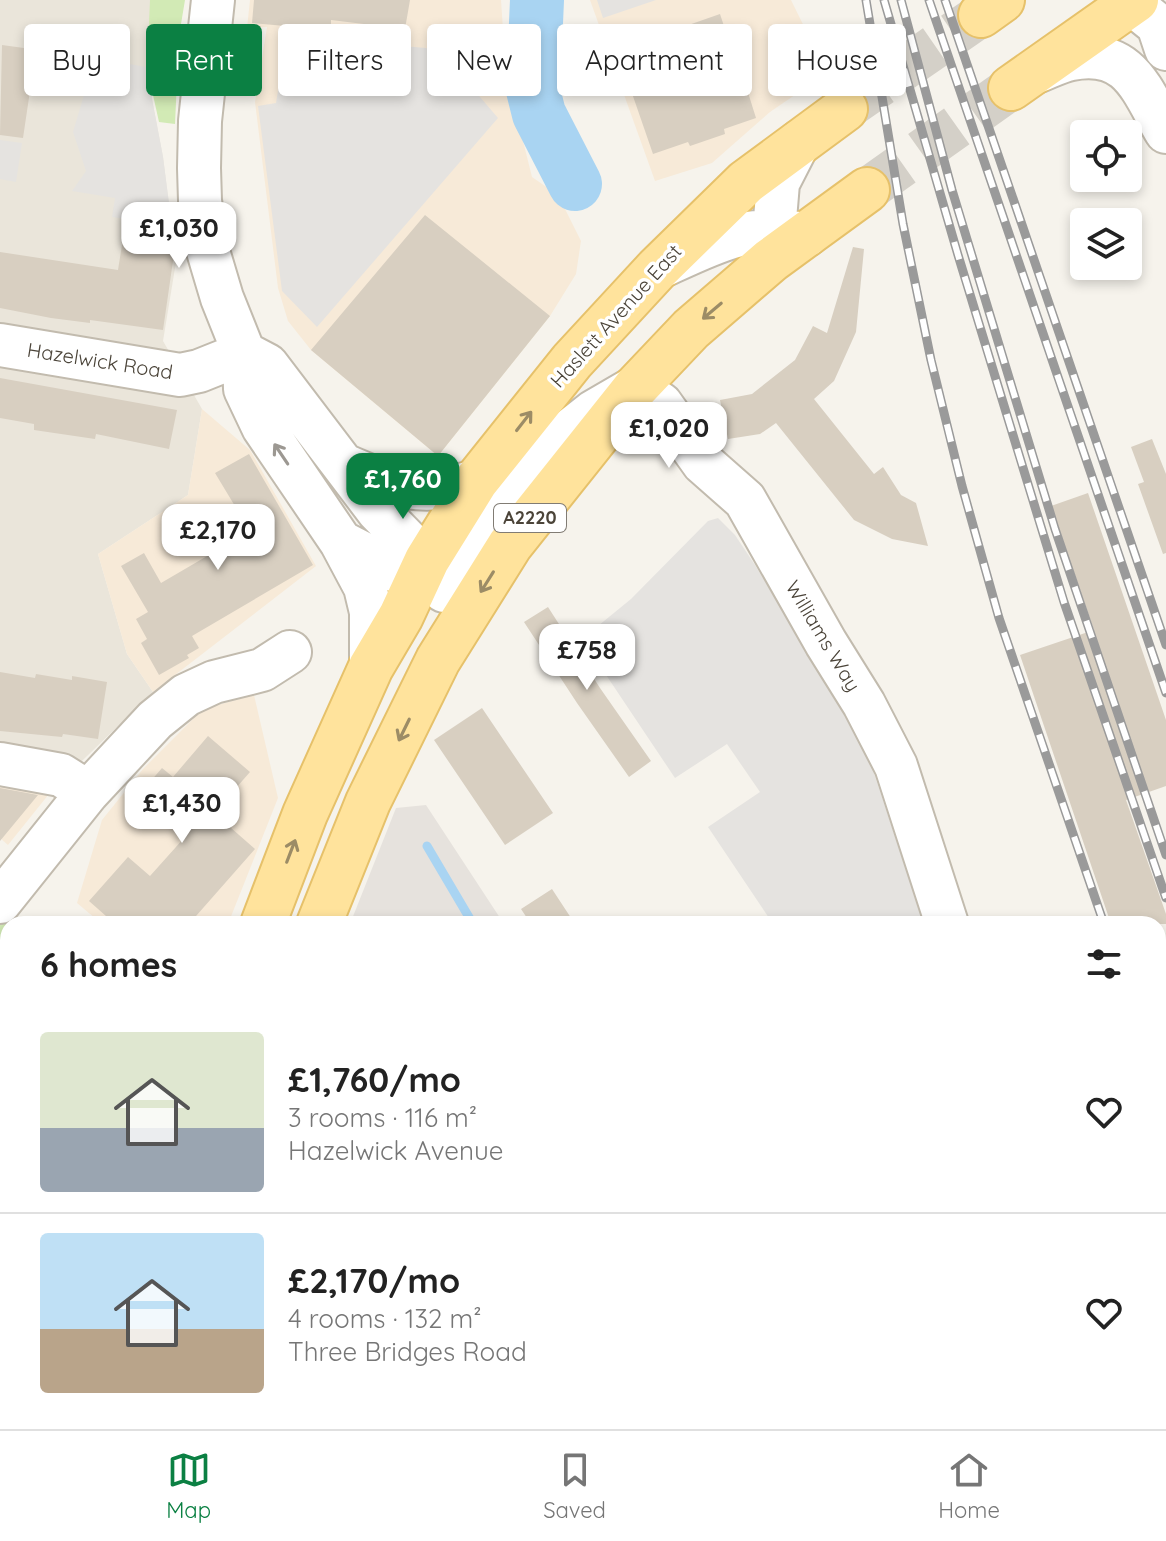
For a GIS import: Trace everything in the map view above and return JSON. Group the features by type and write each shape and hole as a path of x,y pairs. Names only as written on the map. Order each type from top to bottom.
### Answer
{"main road":[{"path":"1020,81 1145,11"},
{"name":"Haslett Avenue East","path":"266,916 305,814 371,667 428,574 476,481 572,361 657,269 746,182 845,109"},
{"name":"Haslett Avenue East","path":"322,916 368,802 438,660 510,545 636,387 691,329 784,242 867,190"}],"street":[{"path":"213,0 200,121 200,201 208,251 222,298 244,353 245,389 263,427 341,542 365,587 371,612 371,667"},
{"path":"1145,11 1125,39 1123,64 1166,132"},
{"path":"1020,81 1072,59 1098,58 1123,64"},
{"path":"657,269 727,237 746,232 784,242 778,183 799,142"},
{"name":"Hazelwick Road","path":"0,345 180,375 244,353"},
{"path":"244,353 267,365 428,574"},
{"name":"Haslett Avenue East","path":"438,660 448,627 428,574 460,565 569,431 593,412 636,387"},
{"name":"Williams Way","path":"636,387 661,404 703,463 745,500 864,704 896,766 944,916"},
{"path":"339,462 390,485 411,489 438,489 476,481"},
{"path":"341,542 428,574"},
{"path":"0,902 88,792 155,720 186,695 214,682 262,670 290,652"},
{"path":"0,764 61,775 88,792"}],"shaded area":[{"path":"0,0 155,0 152,24 146,24 146,96 151,96 163,157 176,262 163,341 202,409 188,495 98,554 127,654 153,692 53,789 0,781"},
{"path":"250,0 501,0 503,24 427,24 427,96 512,96 532,177 558,195 581,241 576,274 550,316 438,456 311,350 288,321 278,288 255,102 256,96 262,96 262,58 267,27 247,24"},
{"path":"590,0 791,0 803,24 768,24 768,96 793,96 770,112 712,163 655,181 624,96 752,96 752,24 599,24"},
{"path":"597,0 656,0 603,18"},
{"path":"411,47 427,48 427,96 479,96 498,118 317,327 282,291 258,106 276,103 278,91 278,96 411,96"},
{"path":"130,64 146,67 146,96 151,96 172,226 112,217 115,198 72,191 86,171 73,132 84,96 130,96"},
{"path":"0,140 22,143 16,182 0,179"},
{"path":"202,409 250,450 316,566 153,692 127,654 98,554 188,495"},
{"path":"718,518 735,535 833,694 872,767 921,916 768,916 708,827 760,792 727,744 675,778 582,639 631,599 708,521"},
{"path":"254,695 278,798 231,916 92,916 77,903 102,820 143,769 203,709"},
{"path":"0,781 53,789 8,845 0,838"},
{"path":"426,805 499,916 353,916 396,808"}],"green space":[{"path":"150,0 185,0 181,24 149,24"},
{"path":"153,96 176,96 175,124 159,122"}],"building":[{"path":"254,0 410,0 406,24 331,20 331,24 252,23"},
{"path":"720,14 723,24 691,24"},
{"path":"2,45 24,48 24,96 29,96 23,138 0,135"},
{"path":"633,96 749,96 756,118 724,129 725,134 653,154"},
{"path":"425,215 550,316 438,456 311,350"},
{"path":"125,226 158,231 157,239 166,241 165,253 174,254 163,330 51,318 0,308 0,252 118,270"},
{"path":"853,247 864,249 856,332 834,381 814,399 874,474 883,467 901,495 916,503 928,546 892,539 854,520 776,423 760,434 728,439 720,400 752,394 795,360 813,326 827,333"},
{"path":"0,378 177,410 169,449 96,434 95,439 34,430 34,424 0,418"},
{"path":"1152,439 1166,474 1166,553 1163,554 1138,484 1144,482 1131,447"},
{"path":"249,454 313,565 192,636 199,648 187,655 189,658 159,675 141,643 147,639 136,619 148,612 121,566 144,553 161,583 250,531 215,473"},
{"path":"1088,493 1166,720 1166,786 1126,800 1166,916 1108,916 1020,655 1094,630 1051,506"},
{"path":"548,607 651,761 629,777 524,622"},
{"path":"0,672 35,678 36,674 72,680 72,676 107,682 98,739 0,731"},
{"path":"482,708 553,813 505,845 434,740"},
{"path":"208,736 250,772 214,813 255,849 196,916 106,916 89,901 128,857 150,876 184,838 137,797 162,768 173,777"},
{"path":"0,788 38,795 0,841"},
{"path":"552,889 570,916 526,916 521,909"}],"waterway":[{"path":"537,0 533,90 539,114 575,184"},
{"path":"427,846 468,916"}],"tunnel":[{"path":"845,109 981,15"},
{"path":"867,190 1011,88"}],"railway":[{"path":"866,0 903,224 931,360 962,486 999,618 1101,916"},
{"path":"884,0 1064,602 1166,898"},
{"path":"901,0 952,190 1055,529 1166,855"},
{"path":"929,0 1166,693"},
{"path":"945,0 1166,645"}]}
